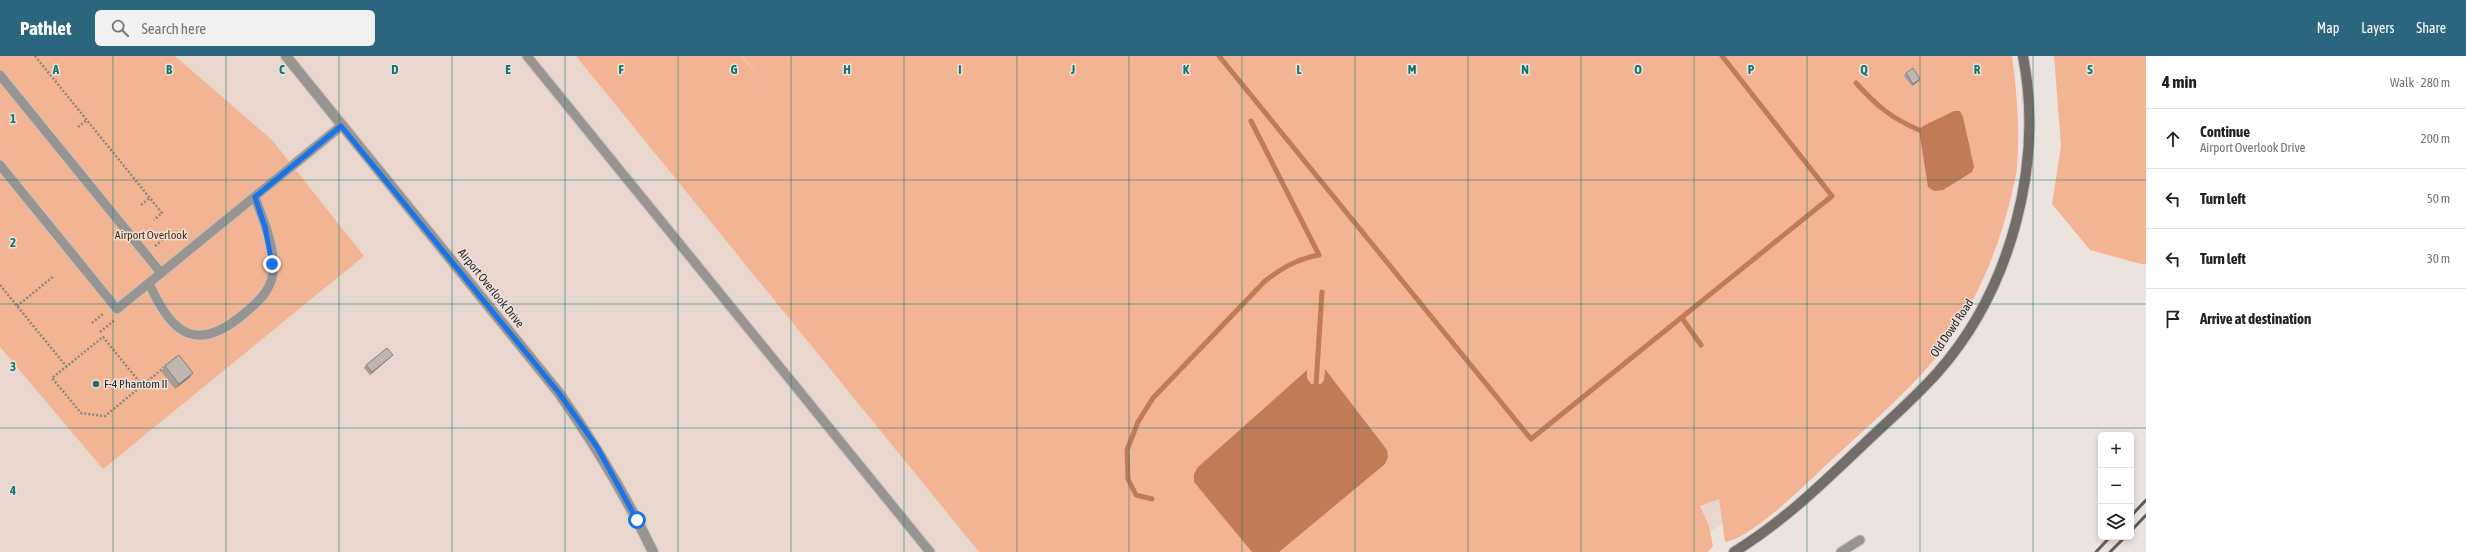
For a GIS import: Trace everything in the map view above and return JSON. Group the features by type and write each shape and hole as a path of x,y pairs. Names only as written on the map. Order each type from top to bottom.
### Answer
{"street":[{"name":"Airport Overlook Drive","path":"286,56 341,126 559,393 597,447 632,509 653,552"},
{"name":"Old Dowd Road","path":"1734,552 1761,536 1814,492 1938,371 1967,332 1986,299 2016,222 2025,176 2029,136 2029,97 2023,56"}],"lane":[{"path":"527,56 930,552"},
{"path":"0,75 161,273"},
{"path":"0,166 117,309 341,126"},
{"path":"148,283 157,302 169,319 183,332 198,336 216,333 232,324 256,303 268,290 273,274 272,255 255,197"},
{"path":"1841,552 1860,540"}],"path":[{"path":"35,56 162,213 154,220"},
{"path":"78,127 87,120"},
{"path":"141,205 150,198"},
{"path":"18,306 54,276"},
{"path":"0,285 66,366"},
{"path":"100,332 116,318 117,309"},
{"path":"142,385 103,336 52,378 81,413 104,416 178,356"}],"shaded area":[{"path":"0,56 1990,56 1926,348 1700,542 1671,552 0,552"},
{"path":"1954,111 1960,111 1963,117 1974,167 1972,172 1943,190 1934,191 1928,187 1919,130 1923,126"},
{"path":"1325,369 1387,450 1388,457 1385,464 1279,552 1252,552 1194,482 1194,474 1198,467 1307,370 1307,378 1311,384 1321,384 1324,380"}],"green space":[{"name":"Airport Overlook","path":"0,56 175,56 272,140 364,256 103,469 0,347"},
{"path":"576,56 741,56 765,84 742,56 2012,56 2018,112 2017,168 2005,219 1991,262 1982,283 1960,323 1934,360 1894,402 1803,487 1776,511 1748,532 1736,539 1725,542 1719,499 1700,506 1709,526 1713,546 1708,552 979,552"},
{"path":"2054,56 2146,56 2146,264 2141,264 2090,250 2052,204 2061,146"}],"building":[{"path":"1913,68 1920,79 1913,84 1906,73"},
{"path":"387,348 393,355 372,372 366,365"},
{"path":"179,355 193,373 179,384 165,366"}],"waterway":[{"path":"1219,56 1531,439 1832,196 1722,56"},
{"path":"1856,83 1885,111 1900,121 1919,130"},
{"path":"1152,499 1136,495 1128,479 1127,450 1138,422 1153,398 1265,281 1290,265 1319,255 1251,121"},
{"path":"1316,385 1322,292"},
{"path":"1682,318 1701,345"}],"railway":[{"path":"2134,513 2146,500"},
{"path":"2134,528 2146,515"},
{"path":"2096,552 2107,540"},
{"path":"2110,552 2122,540"}],"place":[{"name":"F-4 Phantom II","path":"96,384"}],"route":[{"path":"272,264 272,255 265,227 255,197 341,126 497,315 559,393 597,447 637,520"}]}
